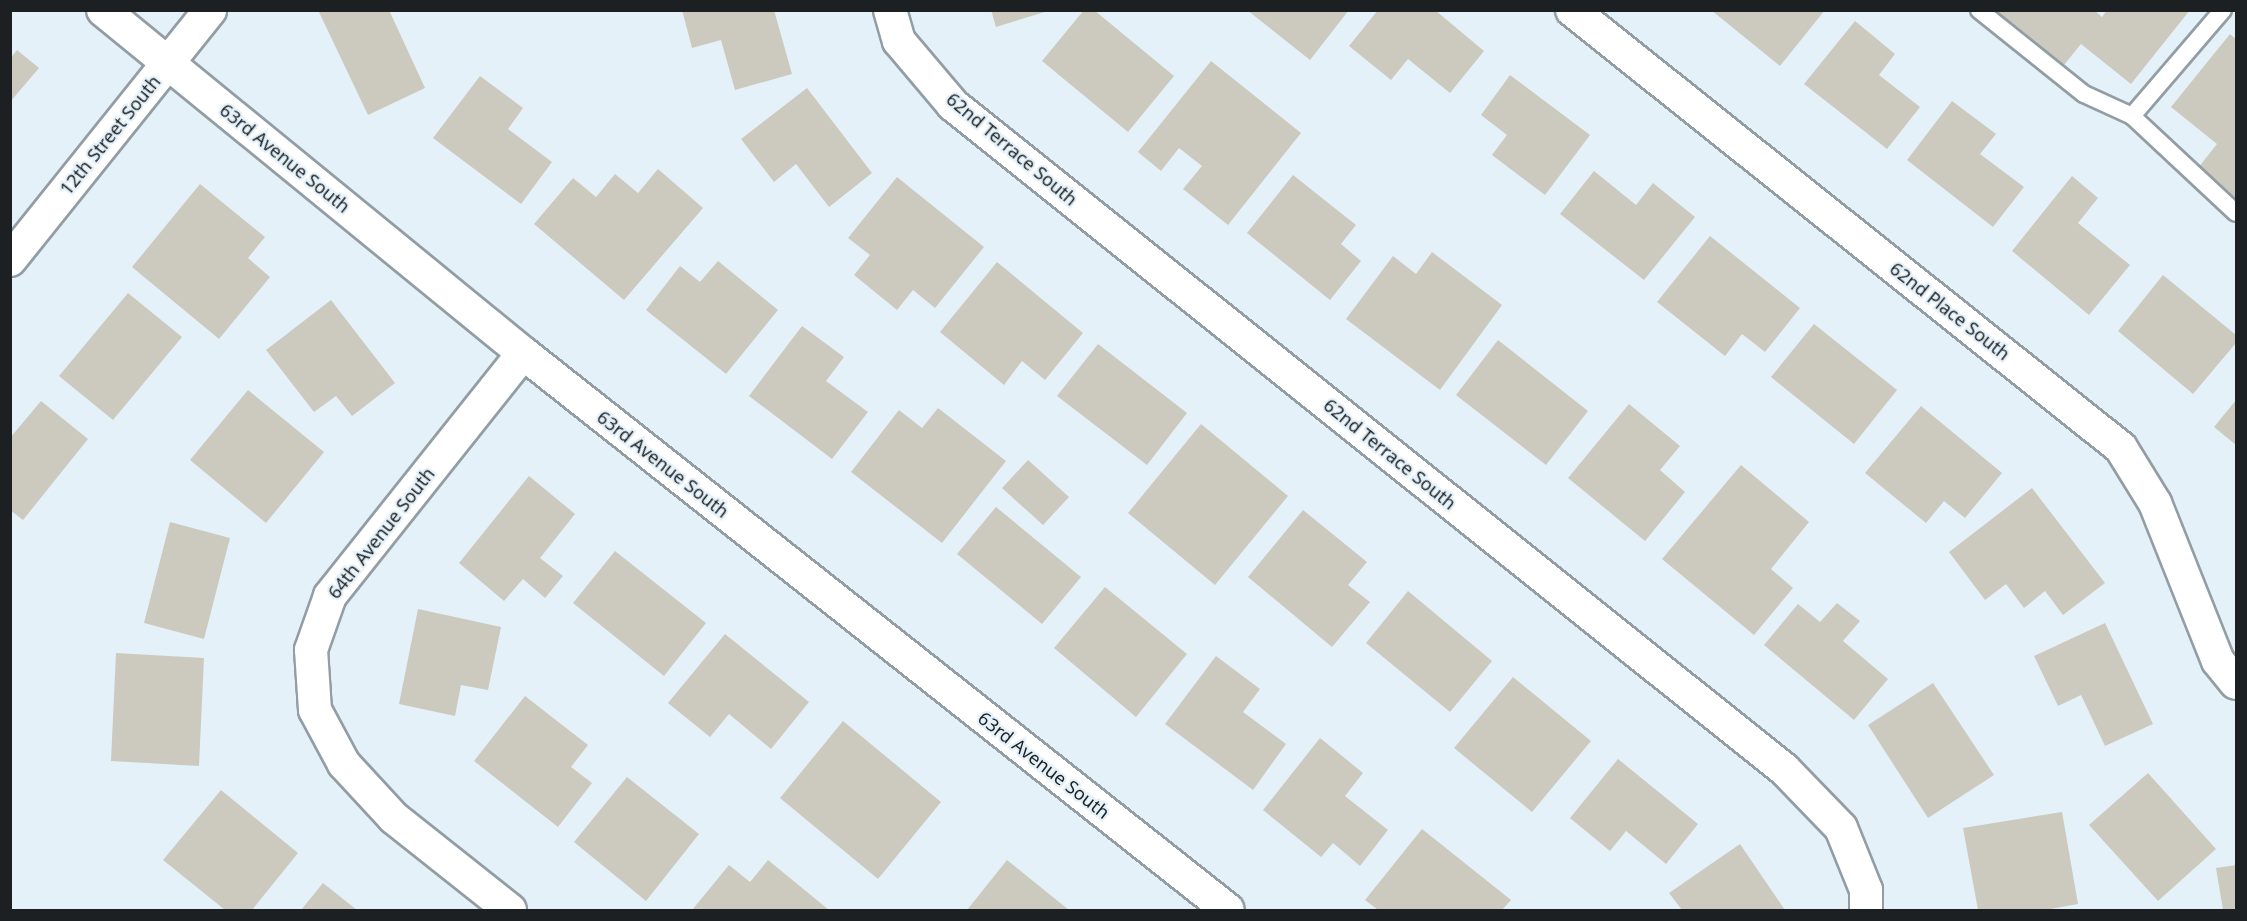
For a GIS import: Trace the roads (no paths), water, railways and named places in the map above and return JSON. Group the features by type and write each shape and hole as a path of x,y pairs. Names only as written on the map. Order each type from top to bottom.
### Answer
{"street":[{"name":"63rd Avenue South","path":"103,10 523,353 1228,910"},
{"name":"12th Street South","path":"10,260 210,10"},
{"name":"62nd Terrace South","path":"890,10 899,41 953,105 1784,769 1841,828 1866,890 1866,910"},
{"name":"62nd Place South","path":"1572,10 2121,448 2155,503 2218,661 2236,683"},
{"name":"64th Avenue South","path":"510,910 394,818 344,764 315,710 311,650 330,596 523,353"}],"lane":[{"path":"1979,10 2084,94 2132,116 2236,213"},
{"path":"2132,116 2223,10"}]}
